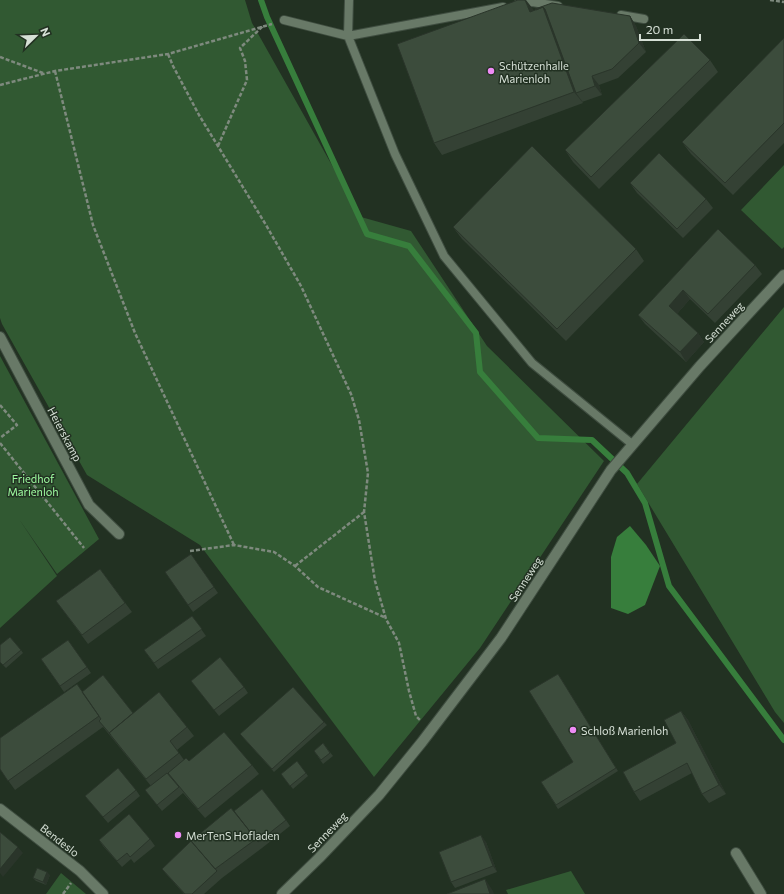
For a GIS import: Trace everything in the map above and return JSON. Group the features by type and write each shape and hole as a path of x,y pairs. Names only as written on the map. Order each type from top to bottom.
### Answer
{"street":[{"name":"Senneweg","path":"282,894 319,858 379,795 430,731 500,638 611,470 700,366 784,275"},
{"name":"Heierskamp","path":"0,337 89,505 119,534"},
{"name":"Bendeslo","path":"0,809 80,871 103,894"},
{"path":"736,853 761,894"}],"lane":[{"path":"349,0 348,36 395,154 444,256 532,363 632,444"},
{"path":"284,20 348,36 532,2 570,7"},
{"path":"614,14 644,19"}],"path":[{"path":"770,0 784,2"},
{"path":"0,85 55,70 168,54 263,26 240,48 245,61 247,80 218,146"},
{"path":"168,54 199,115 301,286 351,394 359,420 368,473 364,512 375,581 386,619 399,643 416,716 430,731"},
{"path":"0,57 43,74"},
{"path":"55,70 93,225 135,333 234,544"},
{"path":"0,405 17,425 0,438"},
{"path":"0,443 84,548"},
{"path":"295,566 364,512"},
{"path":"190,551 234,544 274,552 295,566 318,587 386,619"}],"green space":[{"path":"0,0 245,0 252,23 361,217 411,231 487,346 604,461 480,648 374,777 200,545 87,475 2,324 0,318"},
{"path":"784,165 784,247 782,249 741,210"},
{"path":"784,307 784,723 775,712 637,484"},
{"name":"Friedhof Marienloh","path":"0,356 99,539 57,574 19,519 57,576 0,628"},
{"path":"571,871 585,894 508,894 506,890"},
{"path":"61,873 86,894 46,894"}],"shaded area":[{"path":"630,526 646,545 660,566 645,605 628,614 611,608 611,557 617,537"}],"building":[{"name":"Schützenhalle Marienloh","path":"518,0 525,0 530,12 543,7 574,92 434,143 397,44"},
{"path":"552,3 630,16 639,43 612,69 592,76 595,86 576,93 545,9 543,7 536,10 535,9"},
{"path":"684,34 710,60 591,177 565,150"},
{"path":"784,38 784,123 725,183 682,142"},
{"path":"532,146 636,249 557,329 453,227"},
{"path":"659,153 706,199 677,229 630,183"},
{"path":"718,229 755,265 708,314 683,290 669,306 698,333 680,352 638,315"},
{"path":"191,554 214,587 188,605 165,572"},
{"path":"100,569 125,603 82,635 56,601"},
{"path":"192,616 202,629 154,663 144,650"},
{"path":"10,637 21,650 3,665 0,662 0,645"},
{"path":"68,640 87,667 60,686 41,659"},
{"path":"220,657 244,687 214,710 191,681"},
{"name":"Schloß Marienloh","path":"558,674 616,768 556,805 541,782 573,762 529,691"},
{"path":"103,675 133,713 109,733 99,721 101,719 82,692"},
{"path":"77,684 99,716 8,781 0,769 0,738"},
{"path":"293,687 324,722 272,769 240,734"},
{"path":"159,692 187,727 170,741 179,753 146,779 109,733"},
{"path":"681,711 719,785 702,794 687,763 634,792 623,772 676,743 664,720"},
{"path":"224,732 252,765 198,809 168,773 186,758 189,761"},
{"path":"323,743 330,753 321,760 314,751"},
{"path":"297,761 306,773 290,786 281,774"},
{"path":"118,768 136,790 103,817 85,796"},
{"path":"167,773 179,787 157,805 145,790"},
{"path":"262,789 286,820 258,842 234,811"},
{"path":"231,808 256,839 215,869 191,841"},
{"path":"129,814 150,839 130,857 127,853 117,861 99,840"},
{"path":"0,832 18,847 0,869"},
{"path":"481,835 493,866 451,882 439,852"},
{"path":"191,841 217,871 192,894 185,894 162,869"},
{"path":"37,868 47,872 43,882 33,878"},
{"path":"485,879 490,894 447,894"}],"waterway":[{"path":"261,0 267,17 367,234 409,246 476,333 480,372 538,438 592,440 627,473 645,503 669,586 784,740"}],"place":[{"name":"Schützenhalle Marienloh","path":"491,71"},
{"name":"Schloß Marienloh","path":"573,730"},
{"name":"MerTenS Hofladen","path":"178,835"}]}
